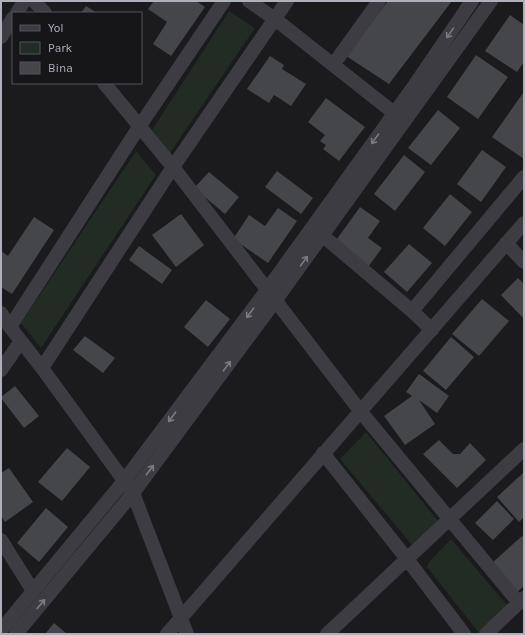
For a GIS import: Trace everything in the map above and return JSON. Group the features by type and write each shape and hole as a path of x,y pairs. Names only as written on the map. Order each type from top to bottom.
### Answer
{"street":[{"path":"18,12 24,1"},
{"path":"34,1 44,12"},
{"path":"10,326 139,127 224,1"},
{"path":"249,1 275,19 394,113"},
{"path":"42,368 173,167 287,1"},
{"path":"333,65 379,1"},
{"path":"16,634 133,493 271,296 394,113 472,1"},
{"path":"1,630 124,481 271,296 322,235 492,1"},
{"path":"1,37 12,20"},
{"path":"105,84 173,167 361,412 449,519 522,600 486,634"},
{"path":"412,312 524,177"},
{"path":"167,634 524,223"},
{"path":"322,235 432,330"},
{"path":"506,244 524,262"},
{"path":"1,313 133,493 187,634"},
{"path":"1,370 21,341"},
{"path":"327,634 524,449"},
{"path":"323,453 464,634"},
{"path":"1,540 33,590"}],"green space":[{"path":"229,11 255,28 170,153 152,130"},
{"path":"136,151 156,175 41,348 21,323"},
{"path":"366,432 438,521 412,545 340,459"},
{"path":"451,539 507,605 479,633 427,567 429,562"}],"building":[{"path":"154,1 196,1 205,7 171,56 153,44 167,22 148,9"},
{"path":"388,1 452,1 389,84 346,56"},
{"path":"86,6 95,12 82,12"},
{"path":"510,15 524,25 524,62 517,72 485,51"},
{"path":"476,55 508,77 478,119 447,97"},
{"path":"270,56 284,65 282,69 306,84 291,106 274,95 269,103 247,89"},
{"path":"523,93 524,94 524,159 492,137"},
{"path":"326,98 365,127 339,161 323,149 326,145 320,141 325,135 308,122"},
{"path":"438,110 460,128 431,165 408,148"},
{"path":"482,150 506,167 481,202 457,184"},
{"path":"404,155 425,172 395,211 374,194"},
{"path":"277,171 313,198 301,214 265,187"},
{"path":"209,172 239,197 225,214 194,188"},
{"path":"450,194 472,212 445,246 423,228"},
{"path":"360,207 380,221 368,238 382,248 368,267 334,243"},
{"path":"278,208 297,221 268,263 233,239 249,215 265,226"},
{"path":"181,214 204,245 176,267 152,235"},
{"path":"34,217 54,230 12,294 1,287 1,251 8,256"},
{"path":"409,244 432,263 407,292 384,272"},
{"path":"139,246 172,270 162,284 129,260"},
{"path":"518,278 524,284 524,319 501,295"},
{"path":"482,299 509,321 479,356 452,334"},
{"path":"206,300 230,319 208,347 184,327"},
{"path":"85,336 115,358 103,373 73,350"},
{"path":"451,337 474,357 446,390 423,371"},
{"path":"419,374 449,396 437,413 419,400 435,424 405,445 384,416 412,396 406,392"},
{"path":"15,386 39,416 24,428 1,398"},
{"path":"439,440 453,454 460,454 470,443 486,460 457,488 423,454"},
{"path":"67,448 90,467 62,501 38,482"},
{"path":"9,468 33,502 5,522 1,516 1,473"},
{"path":"524,472 524,517 519,522 497,497"},
{"path":"497,501 514,519 493,540 475,523"},
{"path":"46,508 68,527 39,562 17,543"},
{"path":"522,536 524,538 524,586 517,592 492,563"},
{"path":"54,623 67,634 45,634"}]}
